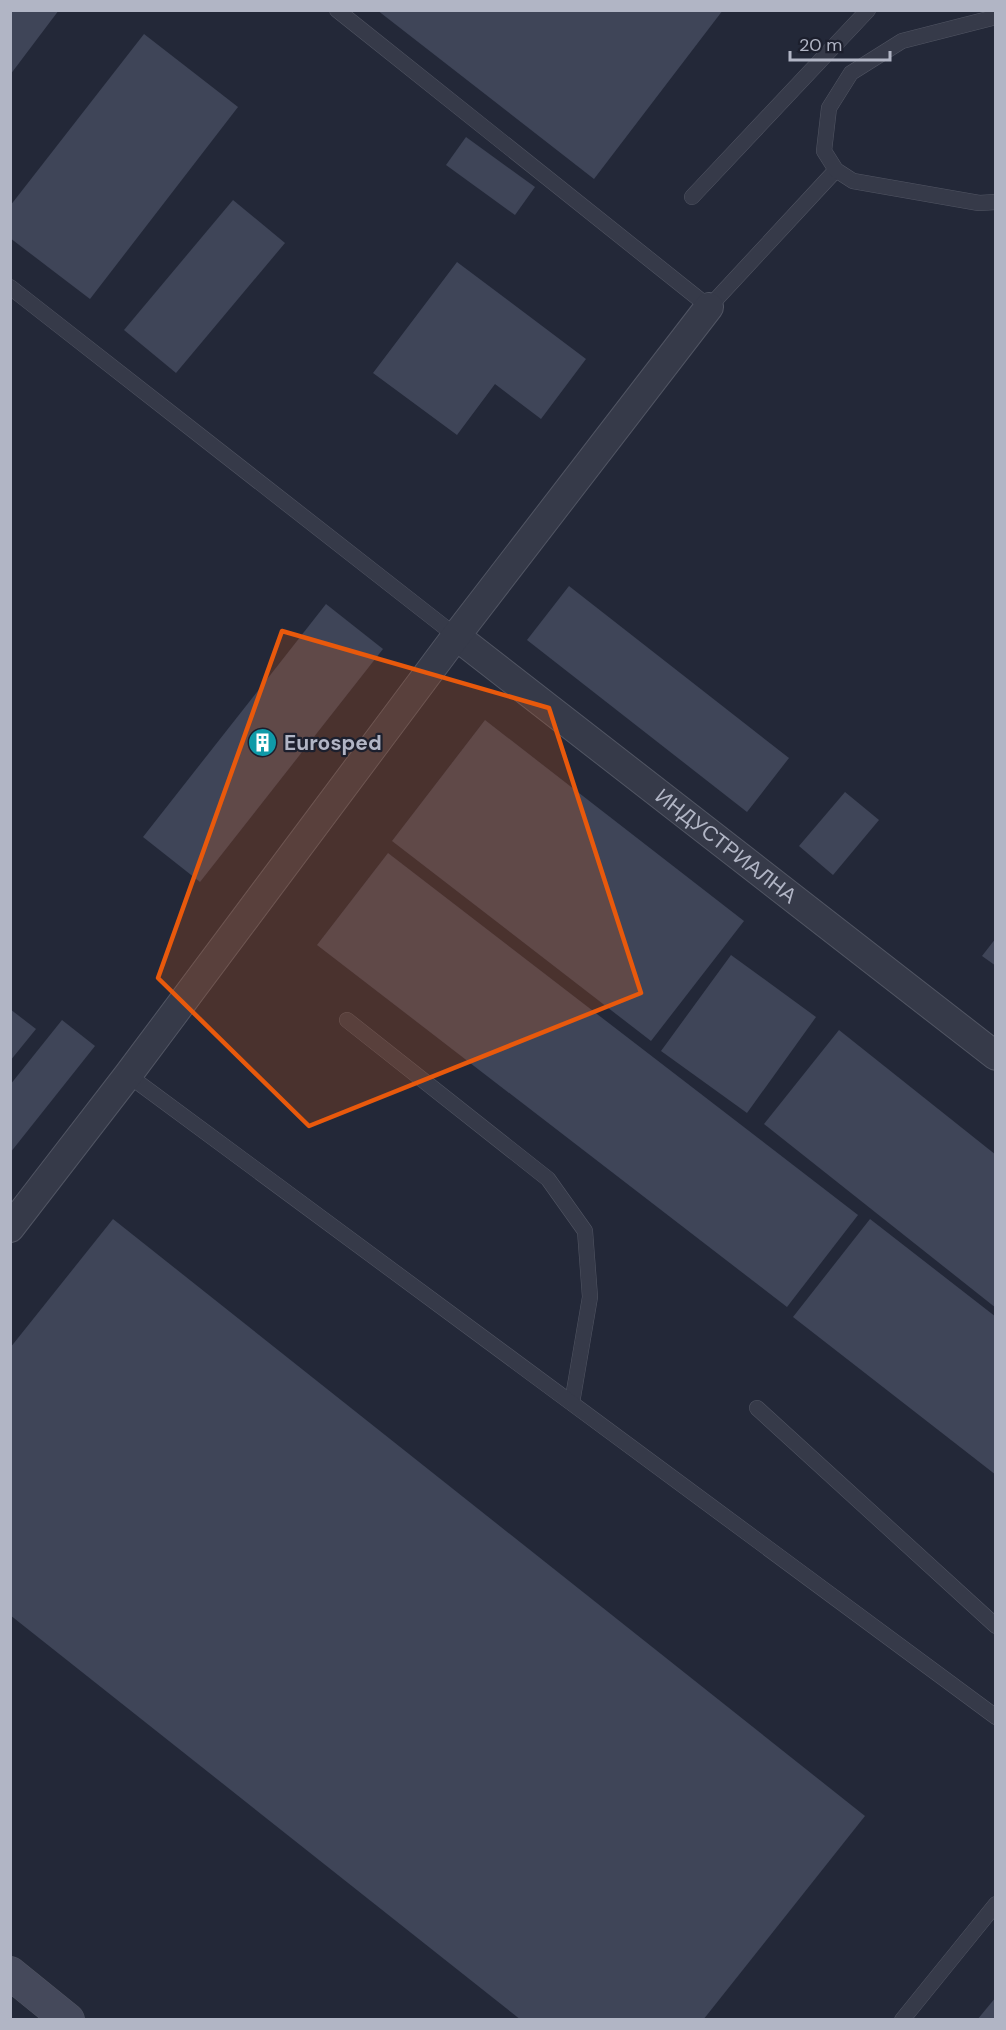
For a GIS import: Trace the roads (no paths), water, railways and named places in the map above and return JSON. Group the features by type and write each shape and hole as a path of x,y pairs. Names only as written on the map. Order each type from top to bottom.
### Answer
{"main road":[{"path":"10,1973 68,2019"}],"street":[{"path":"10,1228 128,1075 456,636 710,307"},
{"name":"ИНДУСТРИАЛНА","path":"456,636 996,1056"}],"lane":[{"path":"338,10 710,307 836,170"},
{"path":"692,197 868,10"},
{"path":"996,16 902,41 851,73 828,108 824,151 836,170 853,181 979,203 996,202"},
{"path":"10,287 456,636"},
{"path":"347,1020 548,1179 585,1231 590,1297 572,1403"},
{"path":"128,1075 996,1717"},
{"path":"757,1408 996,1626"},
{"path":"903,2019 996,1904"}],"place":[{"name":"Eurosped","path":"263,743"}]}
